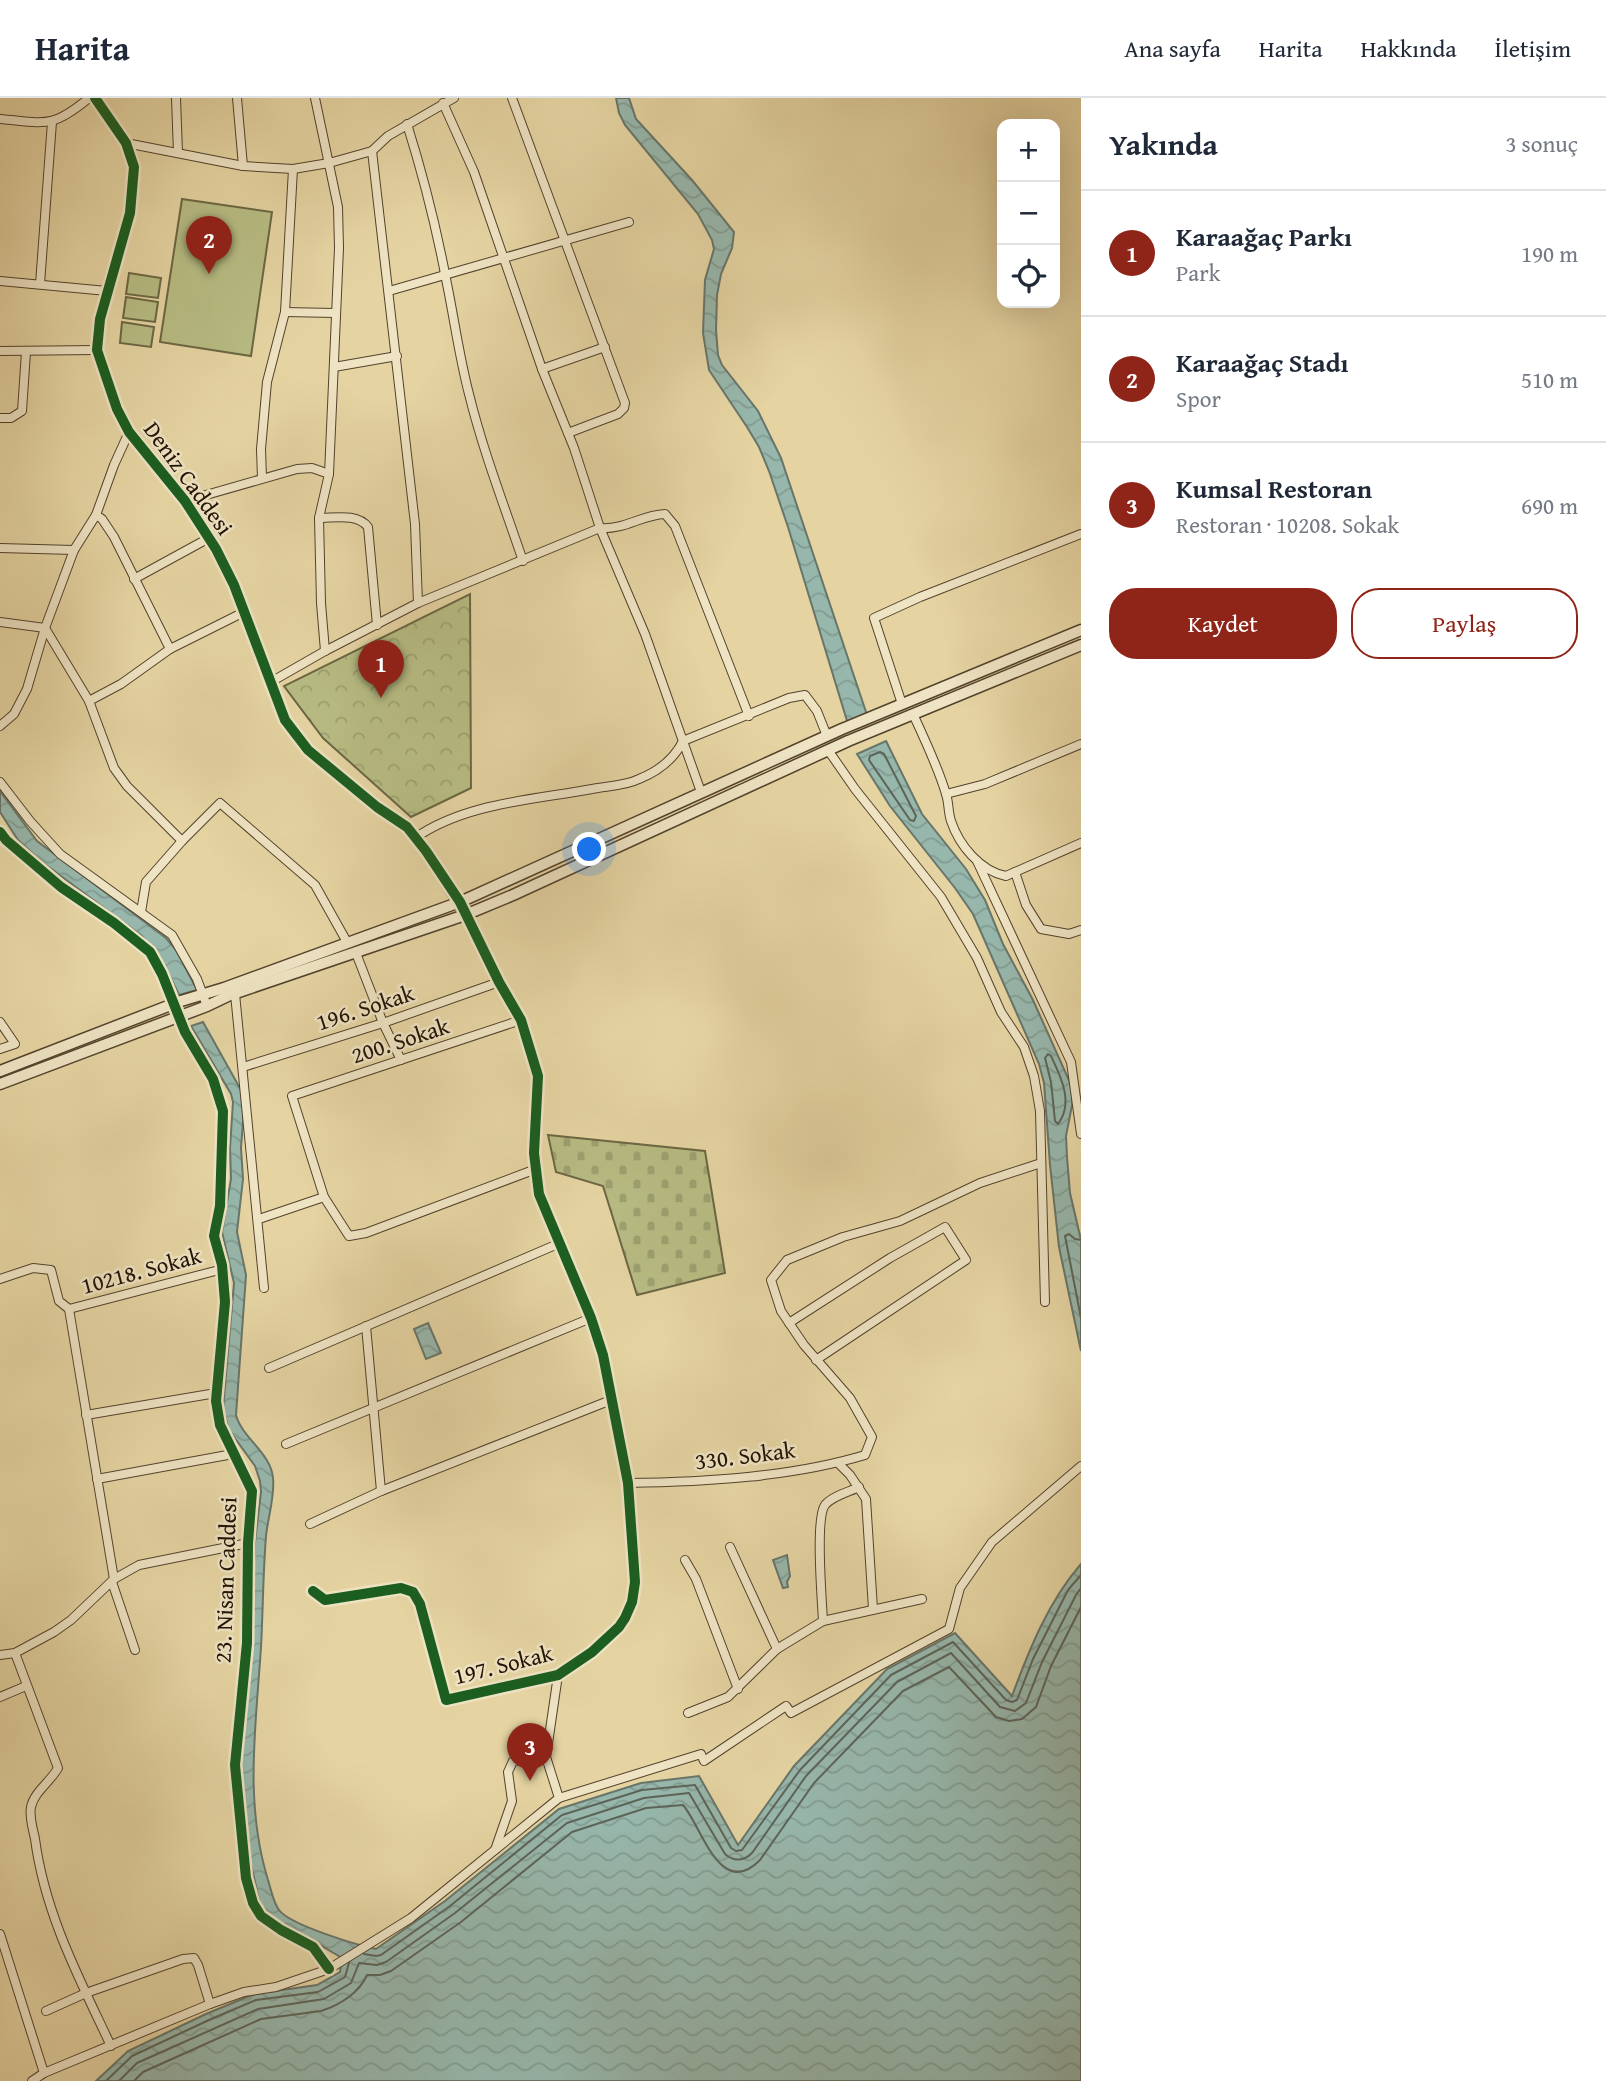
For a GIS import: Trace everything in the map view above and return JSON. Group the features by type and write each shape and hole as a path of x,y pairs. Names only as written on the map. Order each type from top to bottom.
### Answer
{"street":[{"path":"0,119 52,122 62,119 89,98"},
{"name":"Deniz Caddesi","path":"95,98 126,143 134,167 131,213 100,319 97,350 117,409 129,432 185,501 209,538 234,585 285,720 308,750 377,807 407,827 460,902 465,915"},
{"path":"176,98 178,153"},
{"path":"237,98 243,166"},
{"path":"315,98 338,207 339,248 329,474 319,518 325,651"},
{"path":"126,143 243,166 293,169 329,163 372,151 388,135 454,98"},
{"path":"512,98 625,403 618,414 568,433"},
{"path":"443,103 474,172 600,528 645,634 701,792"},
{"path":"40,284 52,122"},
{"path":"407,124 424,179 468,391 483,449 523,561"},
{"path":"372,151 415,524 418,603"},
{"path":"262,478 261,449 267,382 285,312 293,169"},
{"path":"389,291 629,222"},
{"path":"0,281 107,291"},
{"path":"285,312 335,313"},
{"path":"542,369 605,347"},
{"path":"0,351 97,350"},
{"path":"0,418 10,418 22,411 26,352"},
{"path":"334,367 397,356"},
{"path":"0,726 14,714 27,689 45,628 74,550 96,515 129,432"},
{"path":"185,501 262,478 312,468 329,474"},
{"path":"269,683 418,603 600,528 614,529 665,514 673,523 748,716"},
{"path":"96,515 114,537 170,649"},
{"path":"319,518 351,518 365,522 368,527 377,625"},
{"path":"901,704 874,618 920,597 1081,534"},
{"path":"134,579 209,538"},
{"path":"0,548 74,550"},
{"path":"89,701 121,684 170,649 244,612"},
{"path":"0,622 45,628"},
{"path":"45,628 89,701 114,768 127,786 182,841"},
{"path":"0,1071 177,1002 224,988 460,902 842,729 1081,630"},
{"path":"0,1084 235,994 465,915 848,741 1081,645"},
{"path":"415,838 433,825 470,812 638,780 676,755 683,741 789,698 805,695 817,711 827,736"},
{"path":"913,714 946,794 951,821 959,839 977,861 1071,1062 1081,1134"},
{"path":"946,794 985,784 1081,744"},
{"path":"828,750 855,789 941,897 977,958 1001,1012 1024,1047 1034,1076 1040,1111 1045,1303"},
{"path":"0,782 60,854 172,935 185,955 203,1007"},
{"path":"141,912 146,883 220,803 315,885 347,942"},
{"name":"23. Nisan Caddesi","path":"0,832 3,840 61,887 114,923 150,952 177,1002 185,1032 213,1079 223,1111 220,1206 214,1236 223,1269 225,1302 216,1393 220,1425 252,1491 248,1544 247,1643 235,1765 246,1878 253,1903 261,1916 313,1947 329,1969"},
{"path":"977,861 996,874 1006,876 1081,843"},
{"path":"1015,872 1026,905 1041,929 1069,934 1081,930"},
{"path":"465,915 521,1020 538,1076 534,1153 539,1194 591,1318 603,1356 628,1483"},
{"path":"356,953 383,1023 401,1060"},
{"name":"196. Sokak","path":"243,1067 383,1023 499,982"},
{"path":"235,994 264,1287"},
{"name":"200. Sokak","path":"324,1197 292,1096 521,1020"},
{"path":"0,1022 15,1044 0,1049"},
{"path":"789,1323 890,1258 946,1227 966,1260 816,1360 789,1323 781,1311 771,1280 787,1260 843,1237 900,1221 980,1182 1041,1163"},
{"path":"258,1219 324,1197 349,1236 366,1233 536,1169"},
{"path":"269,1368 560,1243"},
{"path":"0,1279 33,1268 51,1270 59,1301 69,1309 113,1581 135,1650"},
{"name":"10218. Sokak","path":"69,1309 223,1269"},
{"path":"286,1444 591,1318"},
{"path":"366,1326 381,1491"},
{"name":"330. Sokak","path":"628,1483 721,1480 838,1463 865,1455 872,1437 850,1398 816,1360"},
{"path":"86,1415 216,1393"},
{"path":"310,1524 381,1491 611,1400"},
{"path":"97,1479 233,1454"},
{"path":"838,1463 866,1499 873,1609"},
{"path":"32,2081 44,2073 210,2004 244,1992 276,1987 329,1969 411,1918 559,1798 701,1754 704,1761 786,1706 790,1713 949,1629 960,1588 992,1542 1081,1466"},
{"name":"197. Sokak","path":"313,1591 325,1600 401,1588 413,1592 420,1604 446,1700 558,1675 592,1652 619,1628 632,1602 635,1582 628,1483"},
{"path":"823,1621 820,1540 822,1509 827,1502 859,1487"},
{"path":"0,1656 15,1653 62,1626 113,1581 139,1565 248,1544"},
{"path":"730,1547 777,1649"},
{"path":"685,1560 696,1579 738,1689"},
{"path":"688,1713 728,1697 777,1649 823,1621 922,1599"},
{"path":"15,1653 58,1768 52,1779 35,1797 31,1808 37,1857 52,1917 111,2046"},
{"path":"558,1675 546,1756 559,1798"},
{"path":"0,1697 26,1686"},
{"path":"494,1852 512,1801 508,1772 513,1761 546,1756"},
{"path":"0,1934 44,2073"},
{"path":"46,2011 86,1993 183,1959 194,1958 210,2004"}],"green space":[{"path":"182,199 272,212 251,356 160,342"},
{"path":"129,273 161,278 158,298 126,294"},
{"path":"126,297 158,302 155,322 123,318"},
{"path":"122,322 154,327 151,347 120,343"},
{"path":"470,594 471,788 411,817 323,738 284,686"},
{"path":"548,1135 705,1151 725,1273 637,1295 603,1186 556,1172"}],"water":[{"path":"616,98 629,98 636,119 692,180 734,232 732,248 721,274 717,295 718,355 722,365 758,411 781,458 867,715 848,724 769,471 759,447 709,370 703,333 705,280 714,249 712,240 698,214 625,125"},
{"path":"886,741 922,814 966,869 985,900 1003,944 1033,1000 1072,1087 1073,1100 1066,1136 1070,1193 1081,1240 1081,1351 1059,1247 1044,1083 1039,1064 973,914 890,806 857,754"},
{"path":"0,791 37,841 166,938 176,950 197,990 179,995 167,970 142,936 42,862 18,840 0,812"},
{"path":"203,1022 241,1090 244,1109 241,1148 243,1179 237,1232 246,1275 236,1415 244,1431 267,1461 273,1478 265,1550 254,1793 261,1851 272,1895 279,1910 310,1928 376,1949 445,1901 559,1809 641,1783 699,1776 738,1845 794,1766 887,1669 955,1633 1012,1696 1049,1610 1081,1564 1081,2081 96,2081 128,2051 206,2014 254,1994 317,1985 340,1972 342,1958 269,1915 260,1904 250,1860 240,1756 248,1687 255,1542 261,1492 255,1466 229,1430 223,1409 234,1283 222,1232 231,1179 233,1102 231,1094 191,1026"},
{"path":"428,1323 441,1353 426,1359 414,1329"},
{"path":"787,1555 790,1576 788,1587 783,1588 773,1560"}],"cycle path":[{"path":"95,98 126,143 134,167 130,213 100,319 97,350 117,409 129,432 185,501 216,549 234,585 285,720 308,750 377,807 407,827 426,851 460,902 521,1020 538,1076 534,1153 539,1194 591,1318 603,1355 628,1483 635,1582 632,1602 619,1627 592,1652 558,1675 446,1700 420,1604 413,1592 401,1588 325,1600 313,1591"},
{"path":"0,832 61,887 114,923 150,952 162,974 185,1032 213,1079 223,1111 220,1206 214,1236 222,1265 225,1302 216,1401 220,1425 252,1491 248,1543 247,1643 235,1765 246,1878 253,1903 261,1916 313,1947 329,1969"}],"place":[{"name":"Karaağaç Stadı","path":"209,274"},
{"name":"Karaağaç Parkı","path":"381,698"},
{"name":"Kumsal Restoran","path":"530,1781"}]}
